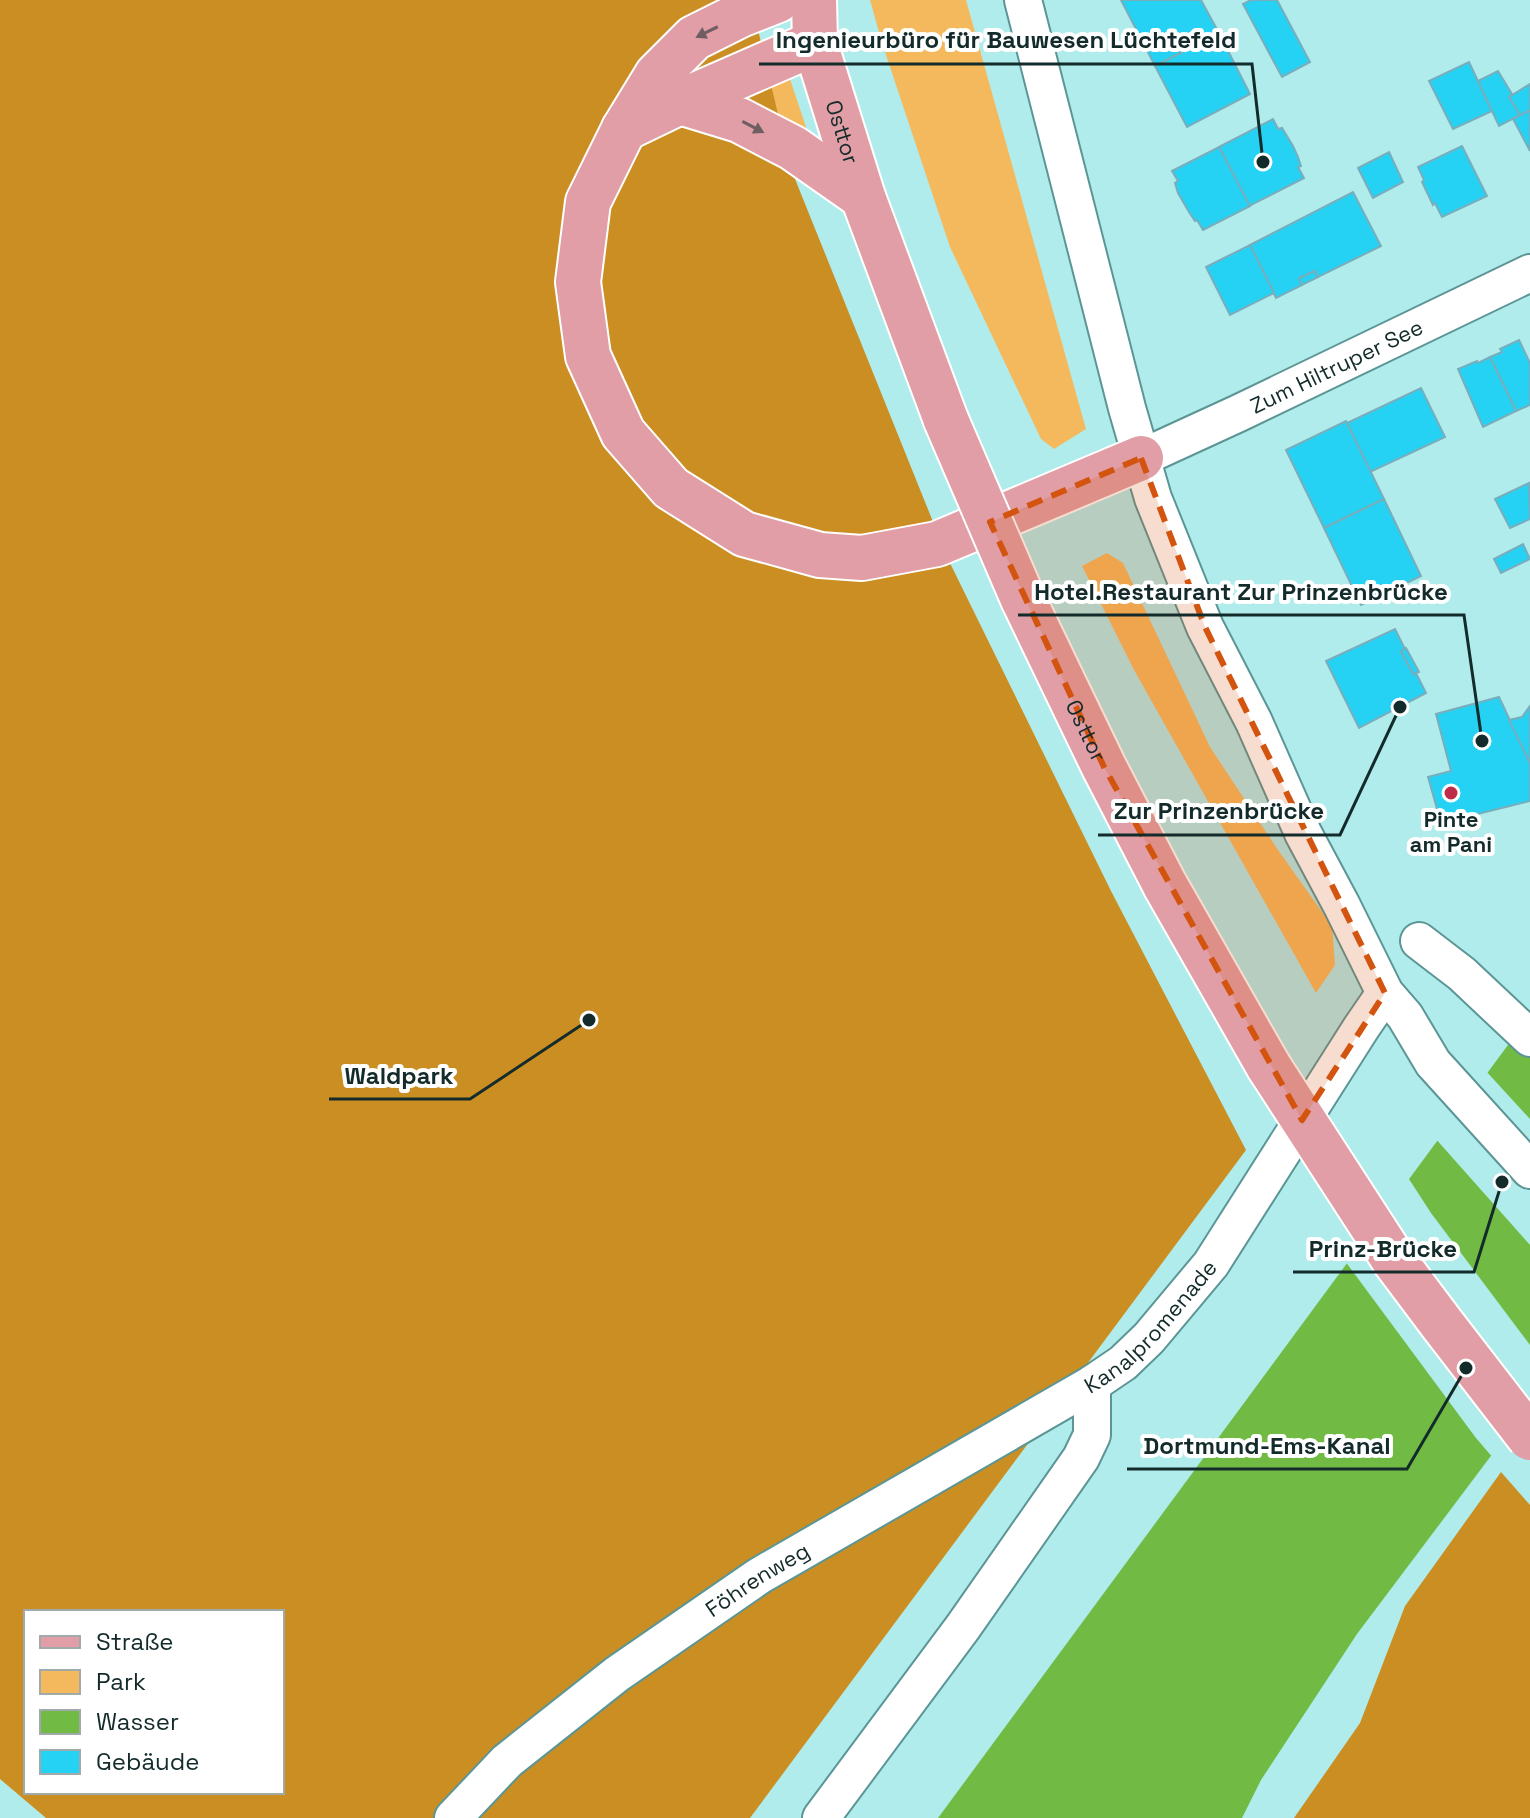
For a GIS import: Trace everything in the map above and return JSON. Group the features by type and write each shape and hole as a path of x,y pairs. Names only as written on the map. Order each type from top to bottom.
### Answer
{"main road":[{"name":"Osttor","path":"778,0 815,43"},
{"path":"778,0 694,38 657,75 624,129 588,202 578,282 588,356 623,433 671,488 744,534 820,555 862,558 937,544 1141,458"},
{"name":"Osttor","path":"814,0 815,43 863,197 946,420 1023,599 1104,767 1165,885 1269,1067 1394,1260 1530,1438"},
{"path":"624,129 815,43"},
{"path":"680,102 739,120 793,148 863,197"}],"street":[{"path":"1023,0 1141,458 1153,498 1205,627 1254,722 1303,833 1385,993 1405,1016 1433,1063 1530,1170"},
{"name":"Zum Hiltruper See","path":"1141,458 1530,273"},
{"path":"1419,941 1462,974 1530,1038"},
{"name":"Kanalpromenade","path":"821,1818 963,1627 1081,1458 1092,1435 1092,1384 1123,1363 1149,1338 1211,1264 1385,993"},
{"name":"Föhrenweg","path":"453,1818 507,1761 543,1732 617,1674 759,1576 1092,1384"}],"highlighted area":[{"path":"1141,458 1205,627 1385,993 1302,1120 1104,767 990,522"}],"green space":[{"path":"870,0 966,0 1086,429 1054,449 1041,439 950,247"},
{"path":"789,76 809,136 727,98"},
{"path":"1107,553 1123,563 1210,747 1332,926 1335,965 1316,993 1134,670 1082,566"}],"shaded area":[{"path":"0,0 751,0 791,169 948,559 1111,891 1246,1150 750,1818 46,1818 0,1779"},
{"path":"1501,1472 1530,1505 1530,1818 1294,1818 1360,1723 1405,1606"}],"water":[{"path":"1530,1015 1530,1404 1357,1634 1261,1780 1242,1818 938,1818"}],"pier":[{"path":"1485,1070 1530,1119 1530,1245 1435,1138"},
{"path":"1407,1176 1530,1345 1530,1411 1494,1459 1345,1261"}],"building":[{"path":"1121,0 1201,0 1219,33 1155,66"},
{"path":"1251,0 1277,0 1310,62 1282,77 1243,4"},
{"path":"1219,33 1250,94 1187,127 1155,66"},
{"path":"1469,62 1492,111 1453,129 1429,81"},
{"path":"1498,71 1520,115 1499,126 1478,81"},
{"path":"1530,84 1530,110 1520,115 1509,97"},
{"path":"1530,110 1530,151 1513,119"},
{"path":"1273,119 1293,146 1304,178 1249,206 1219,147"},
{"path":"1462,146 1487,196 1442,217 1435,203 1433,205 1418,167"},
{"path":"1219,147 1250,206 1203,230 1178,193 1175,183 1178,181 1172,171"},
{"path":"1389,152 1403,182 1373,198 1358,168"},
{"path":"1353,192 1381,246 1318,277 1315,271 1299,278 1302,285 1276,298 1250,245"},
{"path":"1250,245 1274,293 1230,315 1206,267"},
{"path":"1315,271 1318,277 1302,285 1299,278"},
{"path":"1519,340 1530,363 1530,405 1516,411 1490,357"},
{"path":"1490,357 1516,411 1483,427 1458,369"},
{"path":"1421,388 1445,437 1370,472 1347,423"},
{"path":"1346,421 1384,499 1324,528 1286,450"},
{"path":"1529,483 1530,519 1510,528 1495,499"},
{"path":"1384,499 1421,576 1361,605 1324,528"},
{"path":"1523,544 1530,559 1501,573 1494,559"},
{"path":"1395,629 1405,649 1401,651 1426,693 1359,728 1326,661"},
{"path":"1406,648 1419,672 1413,674 1401,651"},
{"path":"1499,697 1530,763 1530,801 1441,823 1428,777 1451,771 1436,714"},
{"path":"1530,706 1530,763 1509,720 1522,717"}],"place":[{"name":"Ingenieurbüro für Bauwesen Lüchtefeld","path":"1263,162"},
{"name":"Zur Prinzenbrücke","path":"1400,707"},
{"name":"Hotel.Restaurant Zur Prinzenbrücke","path":"1482,741"},
{"name":"Pinte am Pani","path":"1451,793"},
{"name":"Waldpark","path":"589,1020"},
{"name":"Prinz-Brücke","path":"1502,1182"},
{"name":"Dortmund-Ems-Kanal","path":"1466,1368"}]}
